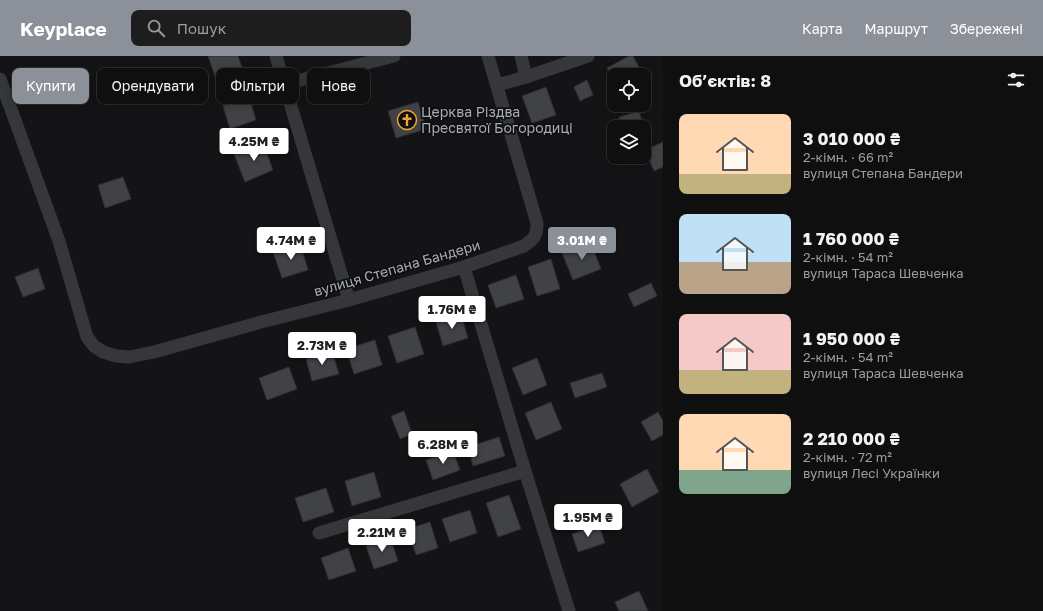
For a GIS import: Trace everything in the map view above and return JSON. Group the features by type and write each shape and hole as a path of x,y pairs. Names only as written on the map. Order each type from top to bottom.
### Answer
{"street":[{"path":"276,56 280,68"},
{"path":"299,80 394,56"},
{"name":"вулиця Степана Бандери","path":"0,79 59,241 87,337 94,346 103,352 116,356 129,357 154,352 261,322 349,300 464,267 524,246 532,241 537,233 537,223 488,56"},
{"path":"521,56 526,77"},
{"path":"497,85 588,56"},
{"path":"291,104 349,300"},
{"path":"464,267 525,471 569,611"},
{"path":"319,533 525,471"}],"building":[{"path":"208,56 238,56 242,68 216,68 216,79"},
{"path":"629,56 633,56 639,68 607,68"},
{"path":"587,80 593,95 580,101 574,87"},
{"path":"546,87 556,115 532,123 522,96"},
{"name":"Церква Різдва Пресвятої Богородиці","path":"418,102 426,129 396,138 388,111"},
{"path":"229,104 251,104 256,120 230,129 223,106"},
{"path":"639,112 642,120 620,120 619,117"},
{"path":"663,142 663,167 654,171 651,164 651,147"},
{"path":"263,143 273,170 245,182 234,154"},
{"path":"123,177 131,199 105,208 98,185"},
{"path":"590,241 601,269 573,280 562,253"},
{"path":"300,243 308,270 282,278 273,252"},
{"path":"551,259 560,289 537,296 528,267"},
{"path":"38,268 45,289 23,297 15,277"},
{"path":"516,275 524,299 496,308 488,285"},
{"path":"651,283 657,296 634,307 628,294"},
{"path":"461,314 468,338 443,346 436,322"},
{"path":"415,327 424,354 397,363 388,336"},
{"path":"375,340 382,365 354,374 346,349"},
{"path":"332,351 339,374 312,381 306,359"},
{"path":"537,358 547,385 523,395 512,368"},
{"path":"289,367 297,389 267,400 259,378"},
{"path":"602,373 607,387 575,398 570,383"},
{"path":"551,402 562,429 536,440 525,413"},
{"path":"404,411 412,434 400,439 391,416"},
{"path":"658,412 663,421 663,435 652,441 641,422"},
{"path":"499,437 505,456 473,466 468,447"},
{"path":"453,451 460,470 433,480 426,460"},
{"path":"647,469 659,492 632,507 620,484"},
{"path":"374,472 381,497 352,506 345,481"},
{"path":"326,488 334,512 303,522 295,498"},
{"path":"509,495 521,529 498,537 486,503"},
{"path":"470,510 477,533 450,542 442,519"},
{"path":"430,522 438,548 416,555 408,529"},
{"path":"599,525 605,543 578,552 572,534"},
{"path":"390,537 398,561 374,569 366,546"},
{"path":"348,548 356,571 329,580 321,558"},
{"path":"639,591 648,611 619,611 615,602"}],"place":[{"name":"Церква Різдва Пресвятої Богородиці","path":"407,120"}]}
